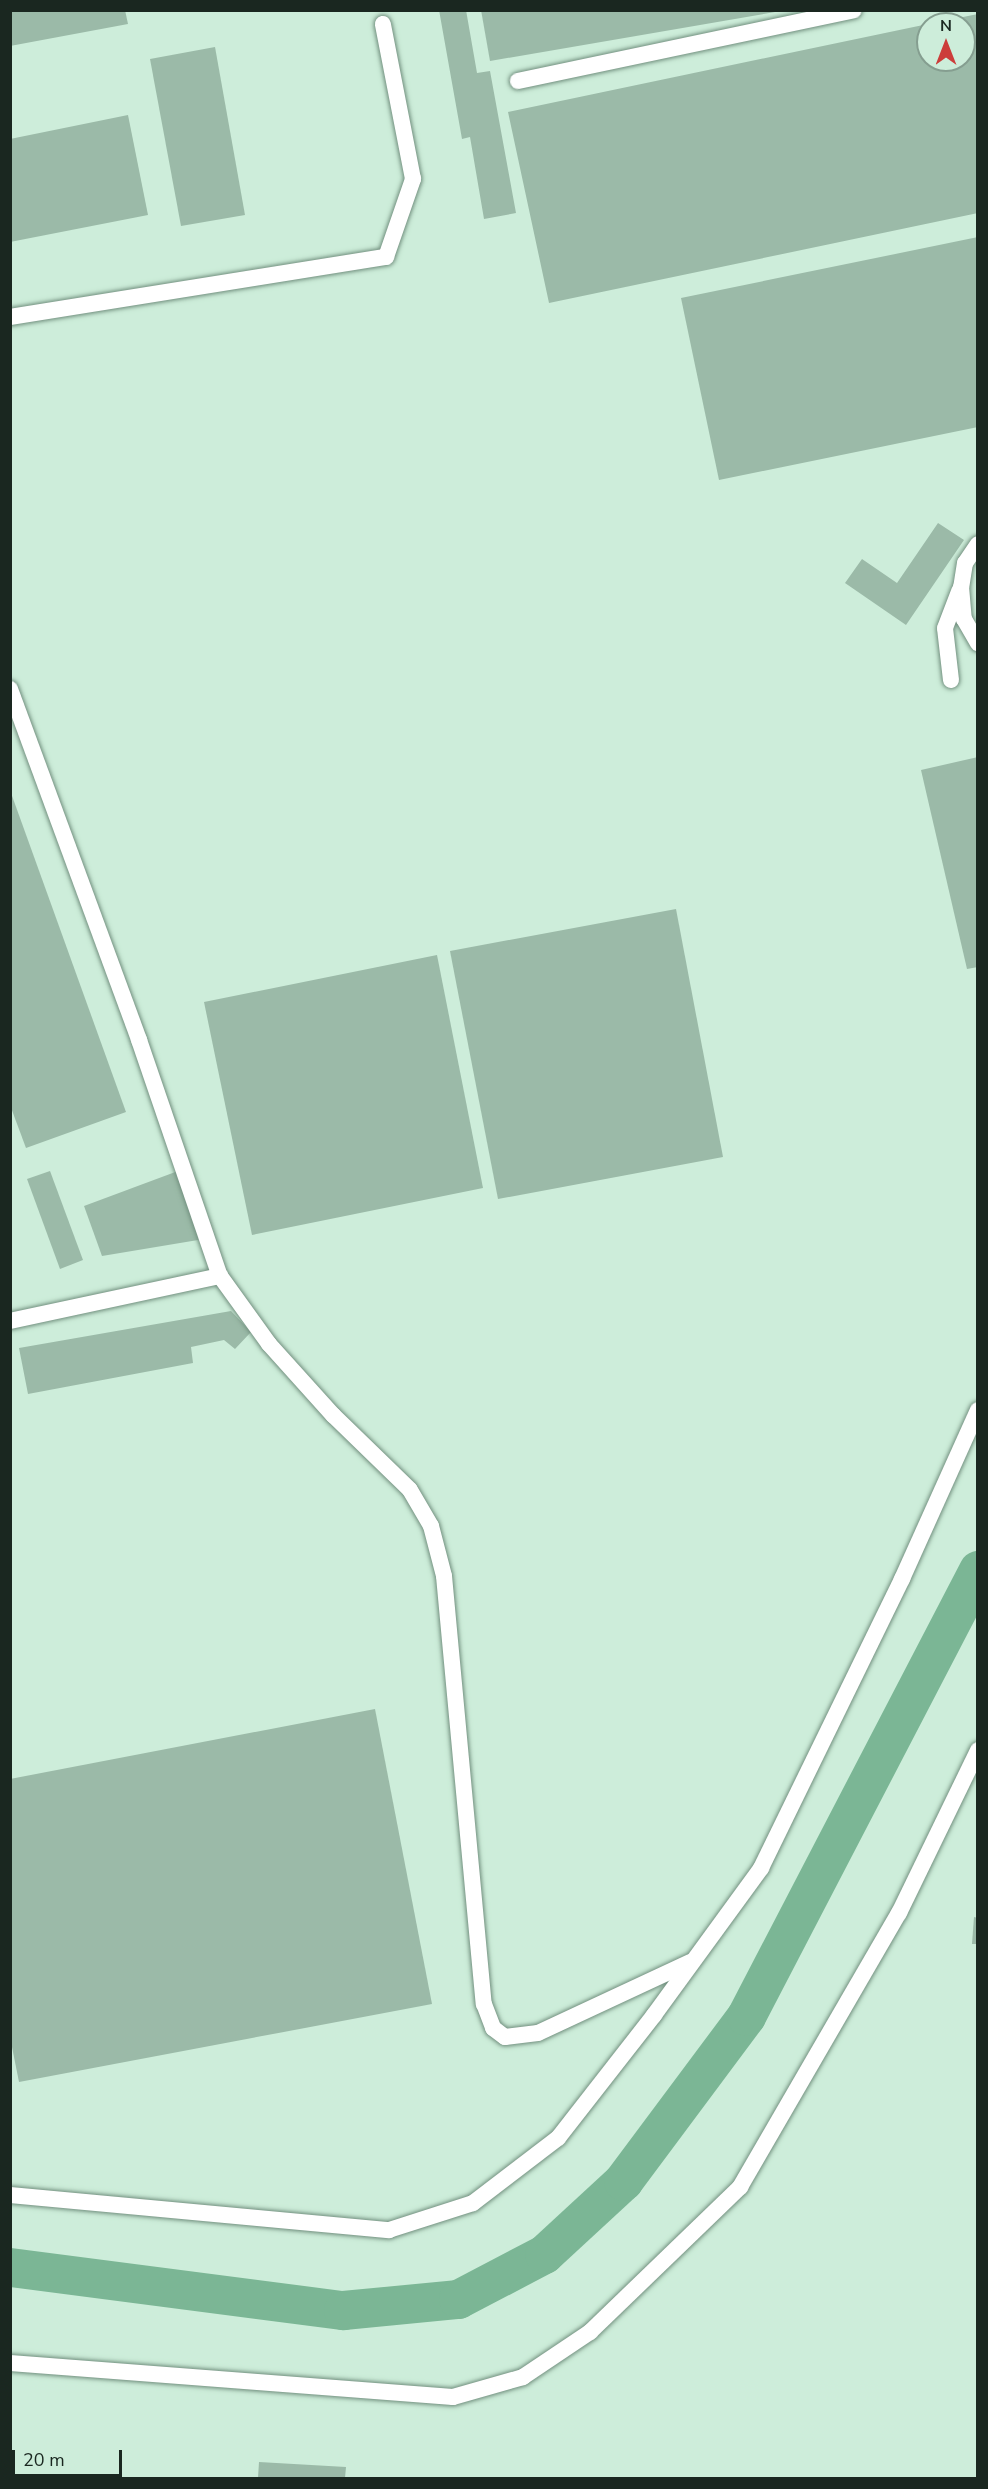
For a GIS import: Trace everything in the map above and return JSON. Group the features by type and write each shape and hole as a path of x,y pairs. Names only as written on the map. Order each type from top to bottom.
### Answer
{"lane":[{"path":"518,81 854,10"},
{"path":"10,317 386,257 413,179 383,24"},
{"path":"951,681 945,628 960,587 965,563 978,544"},
{"path":"960,587 964,619 978,643"},
{"path":"10,689 139,1040 220,1276 269,1344 333,1415 410,1490 431,1526 444,1576 484,2004 493,2028 505,2037 538,2033 690,1962"},
{"path":"10,1321 220,1276"},
{"path":"10,2195 389,2230 473,2203 558,2138 761,1868 902,1579 978,1410"},
{"path":"10,2363 453,2397 524,2378 590,2332 740,2187 899,1913 978,1750"}],"building":[{"path":"10,10 125,10 128,24 10,46"},
{"path":"439,10 466,10 477,73 490,71 516,213 484,219 470,137 462,139"},
{"path":"481,10 775,10 775,12 490,61"},
{"path":"976,14 978,14 978,213 549,303 508,112 916,27 916,72 976,72"},
{"path":"215,47 245,215 181,226 150,59"},
{"path":"128,115 148,215 10,242 10,139"},
{"path":"978,237 978,427 719,480 681,298"},
{"path":"938,523 964,540 906,625 845,583 862,559 897,583"},
{"path":"978,757 978,967 967,969 921,770"},
{"path":"11,793 126,1112 26,1148 10,1105"},
{"path":"676,909 723,1157 498,1199 450,951"},
{"path":"437,955 483,1188 252,1235 204,1002"},
{"path":"50,1171 83,1260 60,1269 27,1179"},
{"path":"178,1171 204,1239 102,1256 84,1206"},
{"path":"231,1311 251,1332 235,1349 224,1340 191,1347 193,1363 28,1394 19,1348"},
{"path":"375,1709 432,2004 19,2082 10,2037 10,1779"},
{"path":"974,1917 978,1918 978,1944 972,1944"},
{"path":"259,2462 346,2467 345,2478 258,2478"}],"waterway":[{"path":"10,2267 343,2310 458,2299 544,2254 623,2181 746,2016 978,1570"}]}
